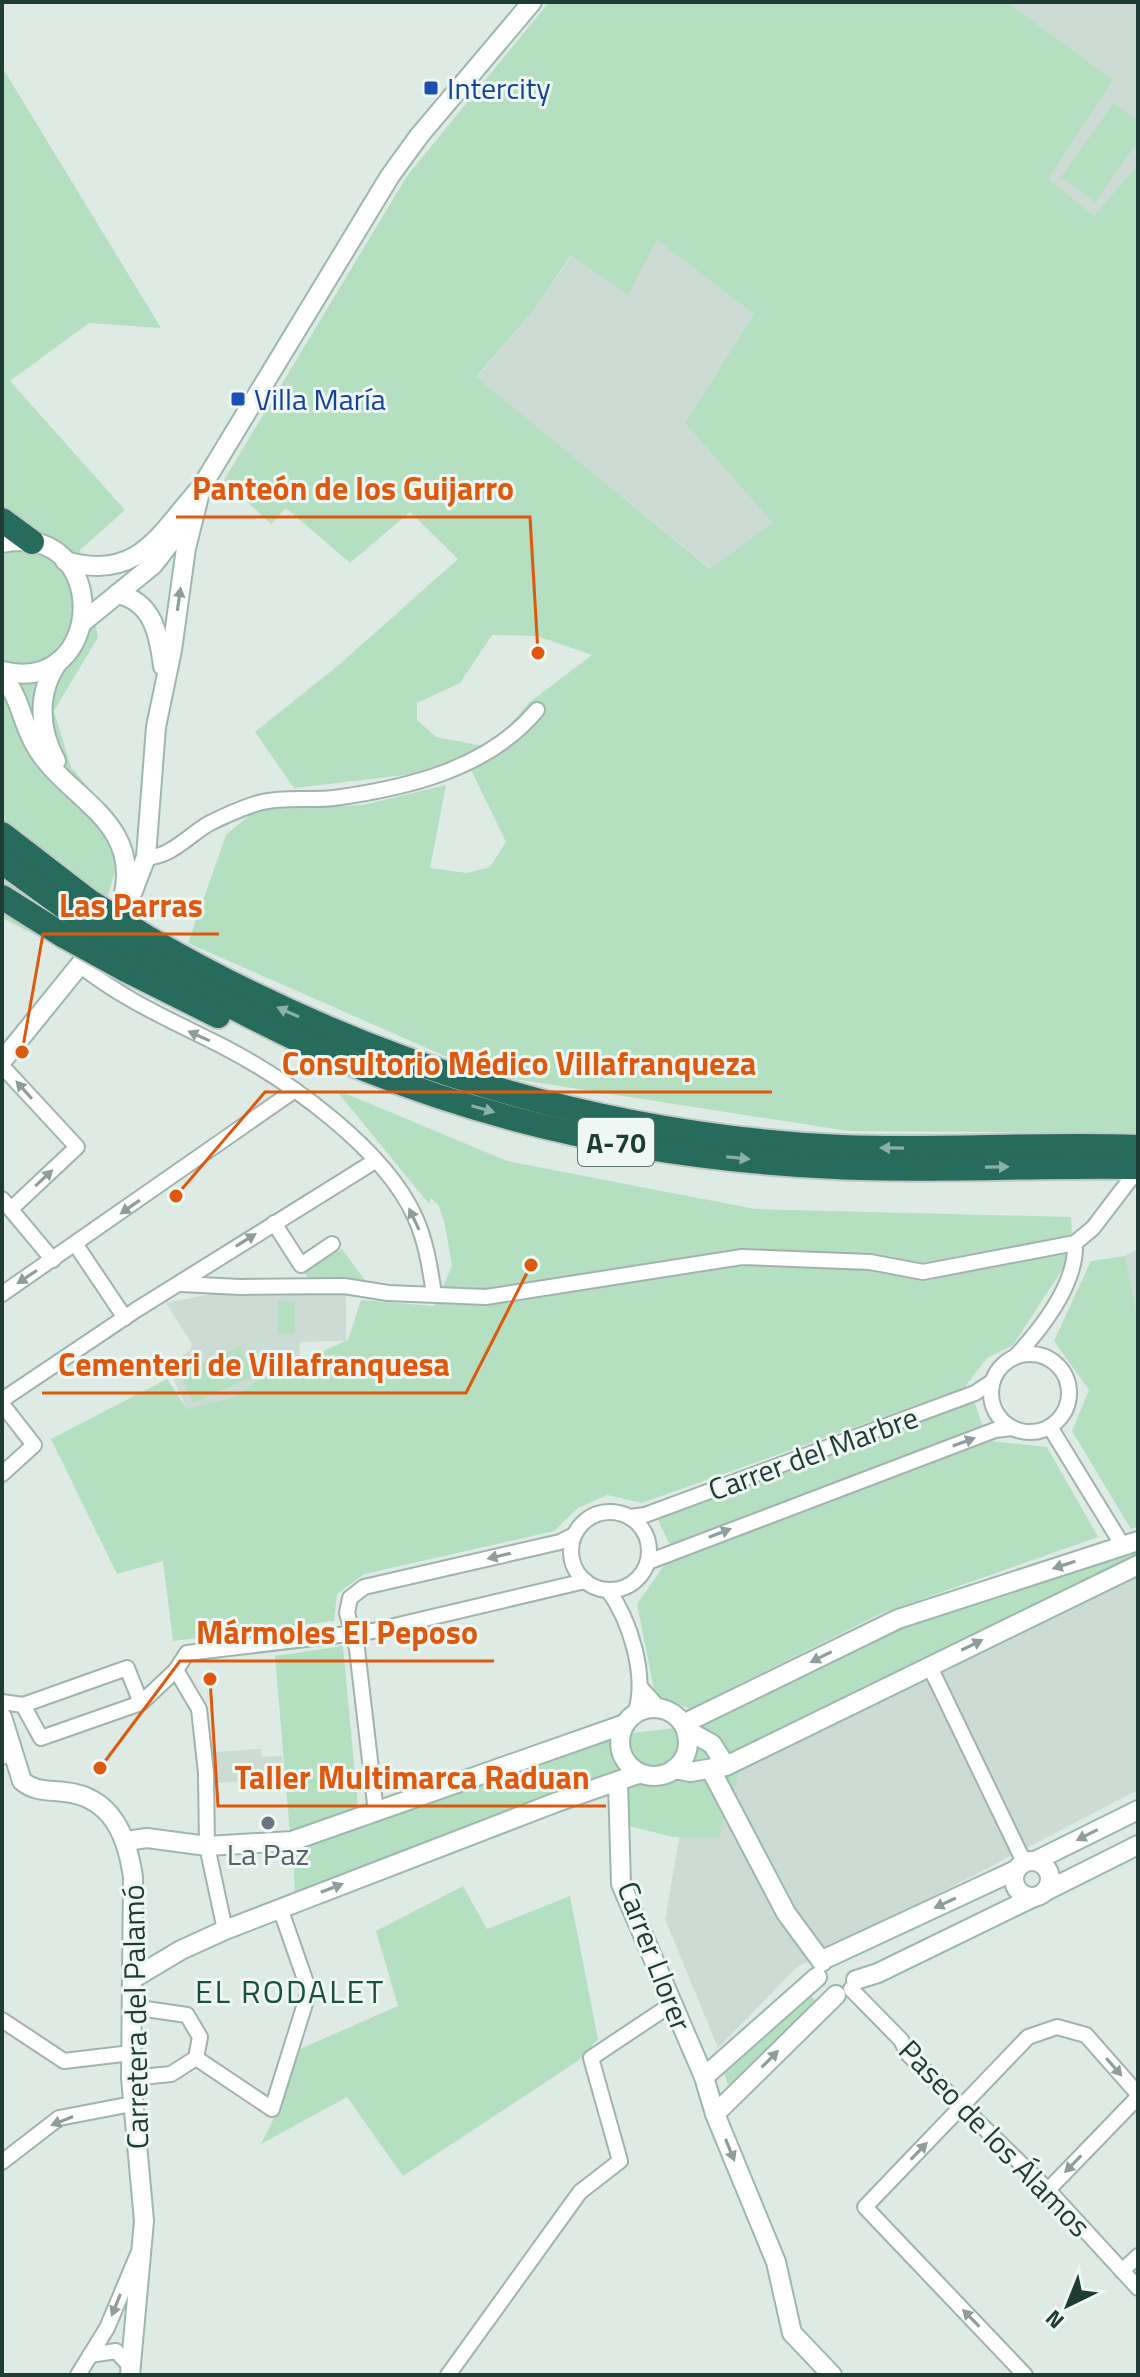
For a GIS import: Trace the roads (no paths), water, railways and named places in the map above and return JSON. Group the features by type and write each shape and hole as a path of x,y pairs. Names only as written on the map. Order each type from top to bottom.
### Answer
{"highway":[{"path":"2,520 32,542"},
{"name":"A-70","path":"2,834 77,918"},
{"name":"A-70","path":"2,862 77,918 243,1013 360,1067 492,1112 663,1150 864,1168 1138,1168"},
{"path":"2,897 77,918 133,952"},
{"name":"A-70","path":"133,952 261,1000 378,1051 515,1097 592,1113 722,1136 839,1147 1138,1147"}],"street":[{"path":"83,622 161,556 409,133 520,2"},
{"path":"323,283 419,136 532,2"},
{"path":"65,561 102,568 133,557 161,535 200,494"},
{"path":"62,658 37,671 2,674 19,700 34,744 47,763 65,777 115,835 125,865 123,901 133,891 146,857 152,757 164,676 172,650 186,548 200,494"},
{"path":"2,543 32,542 50,549 65,561 80,583 83,622 79,635 50,674 42,720 52,753 65,777"},
{"path":"117,594 137,601 151,618 157,631 164,676"},
{"path":"146,857 159,856 209,824 258,803 333,798 410,784 454,770 521,730 537,710"},
{"path":"115,835 132,836 149,826"},
{"path":"53,1260 6,1204 77,1147 2,1063 83,960 108,988 229,1050 295,1090 339,1125 375,1161 415,1216 427,1254 434,1294"},
{"path":"2,1294 295,1090"},
{"path":"2,1474 34,1445 2,1402 125,1318 375,1161"},
{"path":"181,1284 344,1286 388,1293 485,1297 742,1257 870,1262 923,1272 1075,1243 1093,1228 1138,1168"},
{"path":"274,1223 301,1265 332,1244"},
{"path":"1043,1322 1042,1343 1049,1359 1061,1370 1068,1393 1062,1416 1050,1427 1038,1432 1012,1428 996,1412 991,1391 993,1381 998,1371 1014,1358 1043,1322 1073,1269 1075,1243"},
{"path":"76,1245 125,1318"},
{"path":"1014,1358 1032,1354 1049,1359"},
{"name":"Carrer del Marbre","path":"630,1517 645,1515 947,1404 975,1393 993,1381"},
{"path":"685,1727 898,1619 1130,1543 1050,1427"},
{"name":"Carrer del Marbre","path":"648,1562 995,1430 1012,1428"},
{"path":"376,1812 354,1634 347,1613 350,1598 364,1587 560,1542 574,1535 588,1518 598,1513 620,1513 630,1517 648,1541 648,1562 630,1584 624,1612"},
{"path":"574,1535 573,1564 585,1581 608,1590 624,1612 641,1688 659,1708 671,1712 685,1727 712,1744 718,1768 786,1913 823,1965 821,1987 848,1988"},
{"path":"641,1688 619,1747 627,1766 638,1774 650,1777 674,1769 690,1772 718,1768 1138,1565"},
{"path":"23,1705 41,1738 141,1703 176,1670 187,1653 354,1634 585,1581"},
{"path":"608,1590 630,1584"},
{"path":"929,1665 1025,1864 1048,1871 1050,1882 1039,1895"},
{"path":"2,1702 23,1705 127,1668 141,1703"},
{"path":"176,1670 199,1709 206,1773 207,1846 225,1930"},
{"path":"126,1841 147,1838 207,1846 292,1841 659,1708"},
{"name":"Carretera del Palamó","path":"2,1717 19,1776 35,1789 68,1792 108,1809 126,1841 133,1877 132,2104 144,2221 130,2371"},
{"path":"674,1769 685,1757 689,1743 685,1727"},
{"path":"2,1743 2,1757"},
{"path":"134,1978 181,1950 225,1930 557,1802 638,1774"},
{"name":"Carrer Llorer","path":"618,1783 621,1884 704,2077 715,2114 776,2262 792,2333 832,2375"},
{"path":"704,2077 823,1965 1138,1810"},
{"path":"715,2114 848,1988 1138,1845"},
{"path":"1025,1864 1013,1881 1018,1891 1039,1895"},
{"path":"196,2058 272,2109 309,1991 280,1908"},
{"path":"823,1965 848,1958 856,1968 848,1988"},
{"name":"Paseo de los Álamos","path":"848,1988 962,2107 1048,2190 1138,2288"},
{"path":"448,2375 580,2192 620,2161 591,2058 672,2004"},
{"path":"131,2078 171,2074 196,2058 200,2037 187,2015 132,2007"},
{"path":"2,2020 64,2061 131,2053"},
{"path":"1025,2375 865,2207 1028,2037 1057,2027 1086,2035 1138,2096 1048,2190"},
{"path":"2,2162 59,2118 132,2104"},
{"path":"78,2375 107,2328 139,2253"},
{"path":"1122,2271 1138,2256"},
{"path":"90,2355 116,2351 130,2371"}],"place":[{"name":"Intercity","path":"431,88"},
{"name":"Villa María","path":"238,399"},
{"name":"Panteón de los Guijarro","path":"538,653"},
{"name":"Las Parras","path":"22,1052"},
{"name":"Consultorio Médico Villafranqueza","path":"176,1196"},
{"name":"Cementeri de Villafranquesa","path":"531,1265"},
{"name":"Taller Multimarca Raduan","path":"210,1679"},
{"name":"Mármoles El Peposo","path":"100,1768"},
{"name":"La Paz","path":"268,1823"}],"district":[{"name":"EL RODALET","path":"290,1991"}]}
